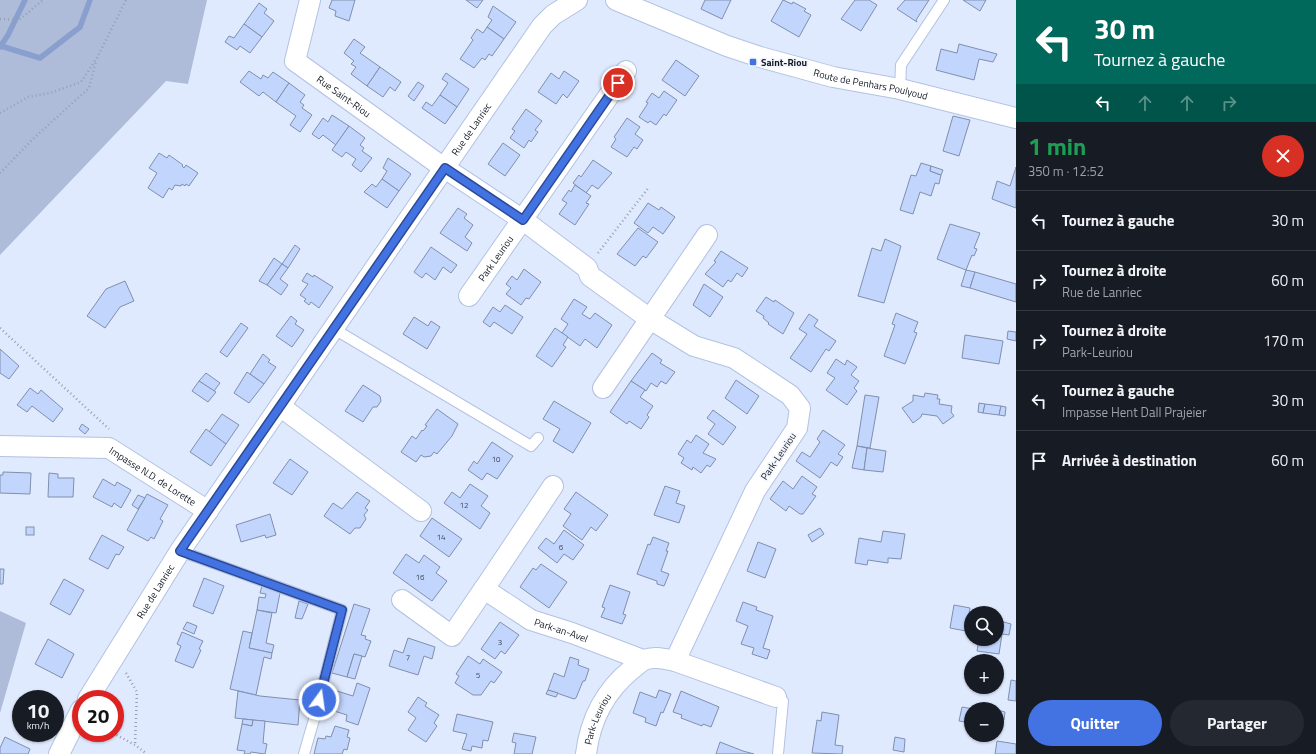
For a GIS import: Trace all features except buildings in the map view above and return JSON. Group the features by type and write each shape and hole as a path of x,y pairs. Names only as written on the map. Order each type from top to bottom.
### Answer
{"street":[{"name":"Rue Saint-Riou","path":"310,0 295,61 445,168"},
{"name":"Rue de Lanriec","path":"93,690 180,551 281,407 542,26 552,15 577,0"},
{"name":"Route de Penhars Poulyoud","path":"616,0 727,46 760,57 833,77 900,89 1016,118"},
{"name":"Park Leuriou","path":"469,296 626,71"},
{"name":"Park-Leuriou","path":"445,168 523,220 587,268 590,276 650,319 694,346 734,358 790,396 800,408 797,428 755,491 674,661"},
{"path":"603,388 707,235"},
{"path":"281,407 421,511"},
{"name":"Impasse N.D. de Lorette","path":"0,446 109,448 208,510"},
{"path":"402,600 452,636 553,486"},
{"name":"Park-an-Avel","path":"484,589 531,620 572,633 643,660"},
{"path":"643,660 661,658 674,661 776,697"},
{"name":"Park-Leuriou","path":"586,754 588,738 598,711 608,695 626,674 643,660"},
{"path":"59,754 72,728"}],"lane":[{"path":"900,89 902,66 944,0"},
{"path":"334,329 531,446 538,438"},
{"path":"180,551 342,610 316,716 304,754"},
{"path":"776,697 783,701 778,754"}],"path":[{"path":"0,19 19,20 43,0"},
{"path":"0,113 28,97 50,93 81,82 97,58 126,0"},
{"path":"0,173 34,138 89,88 97,58"},
{"path":"587,268 649,187"},
{"path":"0,328 109,427 109,448"},
{"path":"115,654 137,692 135,744"},
{"path":"124,738 135,744 147,754"}],"shaded area":[{"path":"0,0 207,0 188,84 166,81 0,255"},
{"path":"0,611 26,623 0,713"}],"waterway":[{"path":"0,47 8,35 25,0"},
{"path":"1,46 40,58 80,27 90,0"}],"place":[{"name":"Saint-Riou","path":"753,62"}],"route":[{"path":"319,700 342,610 233,569 180,551 445,168 523,220 618,83"}]}
